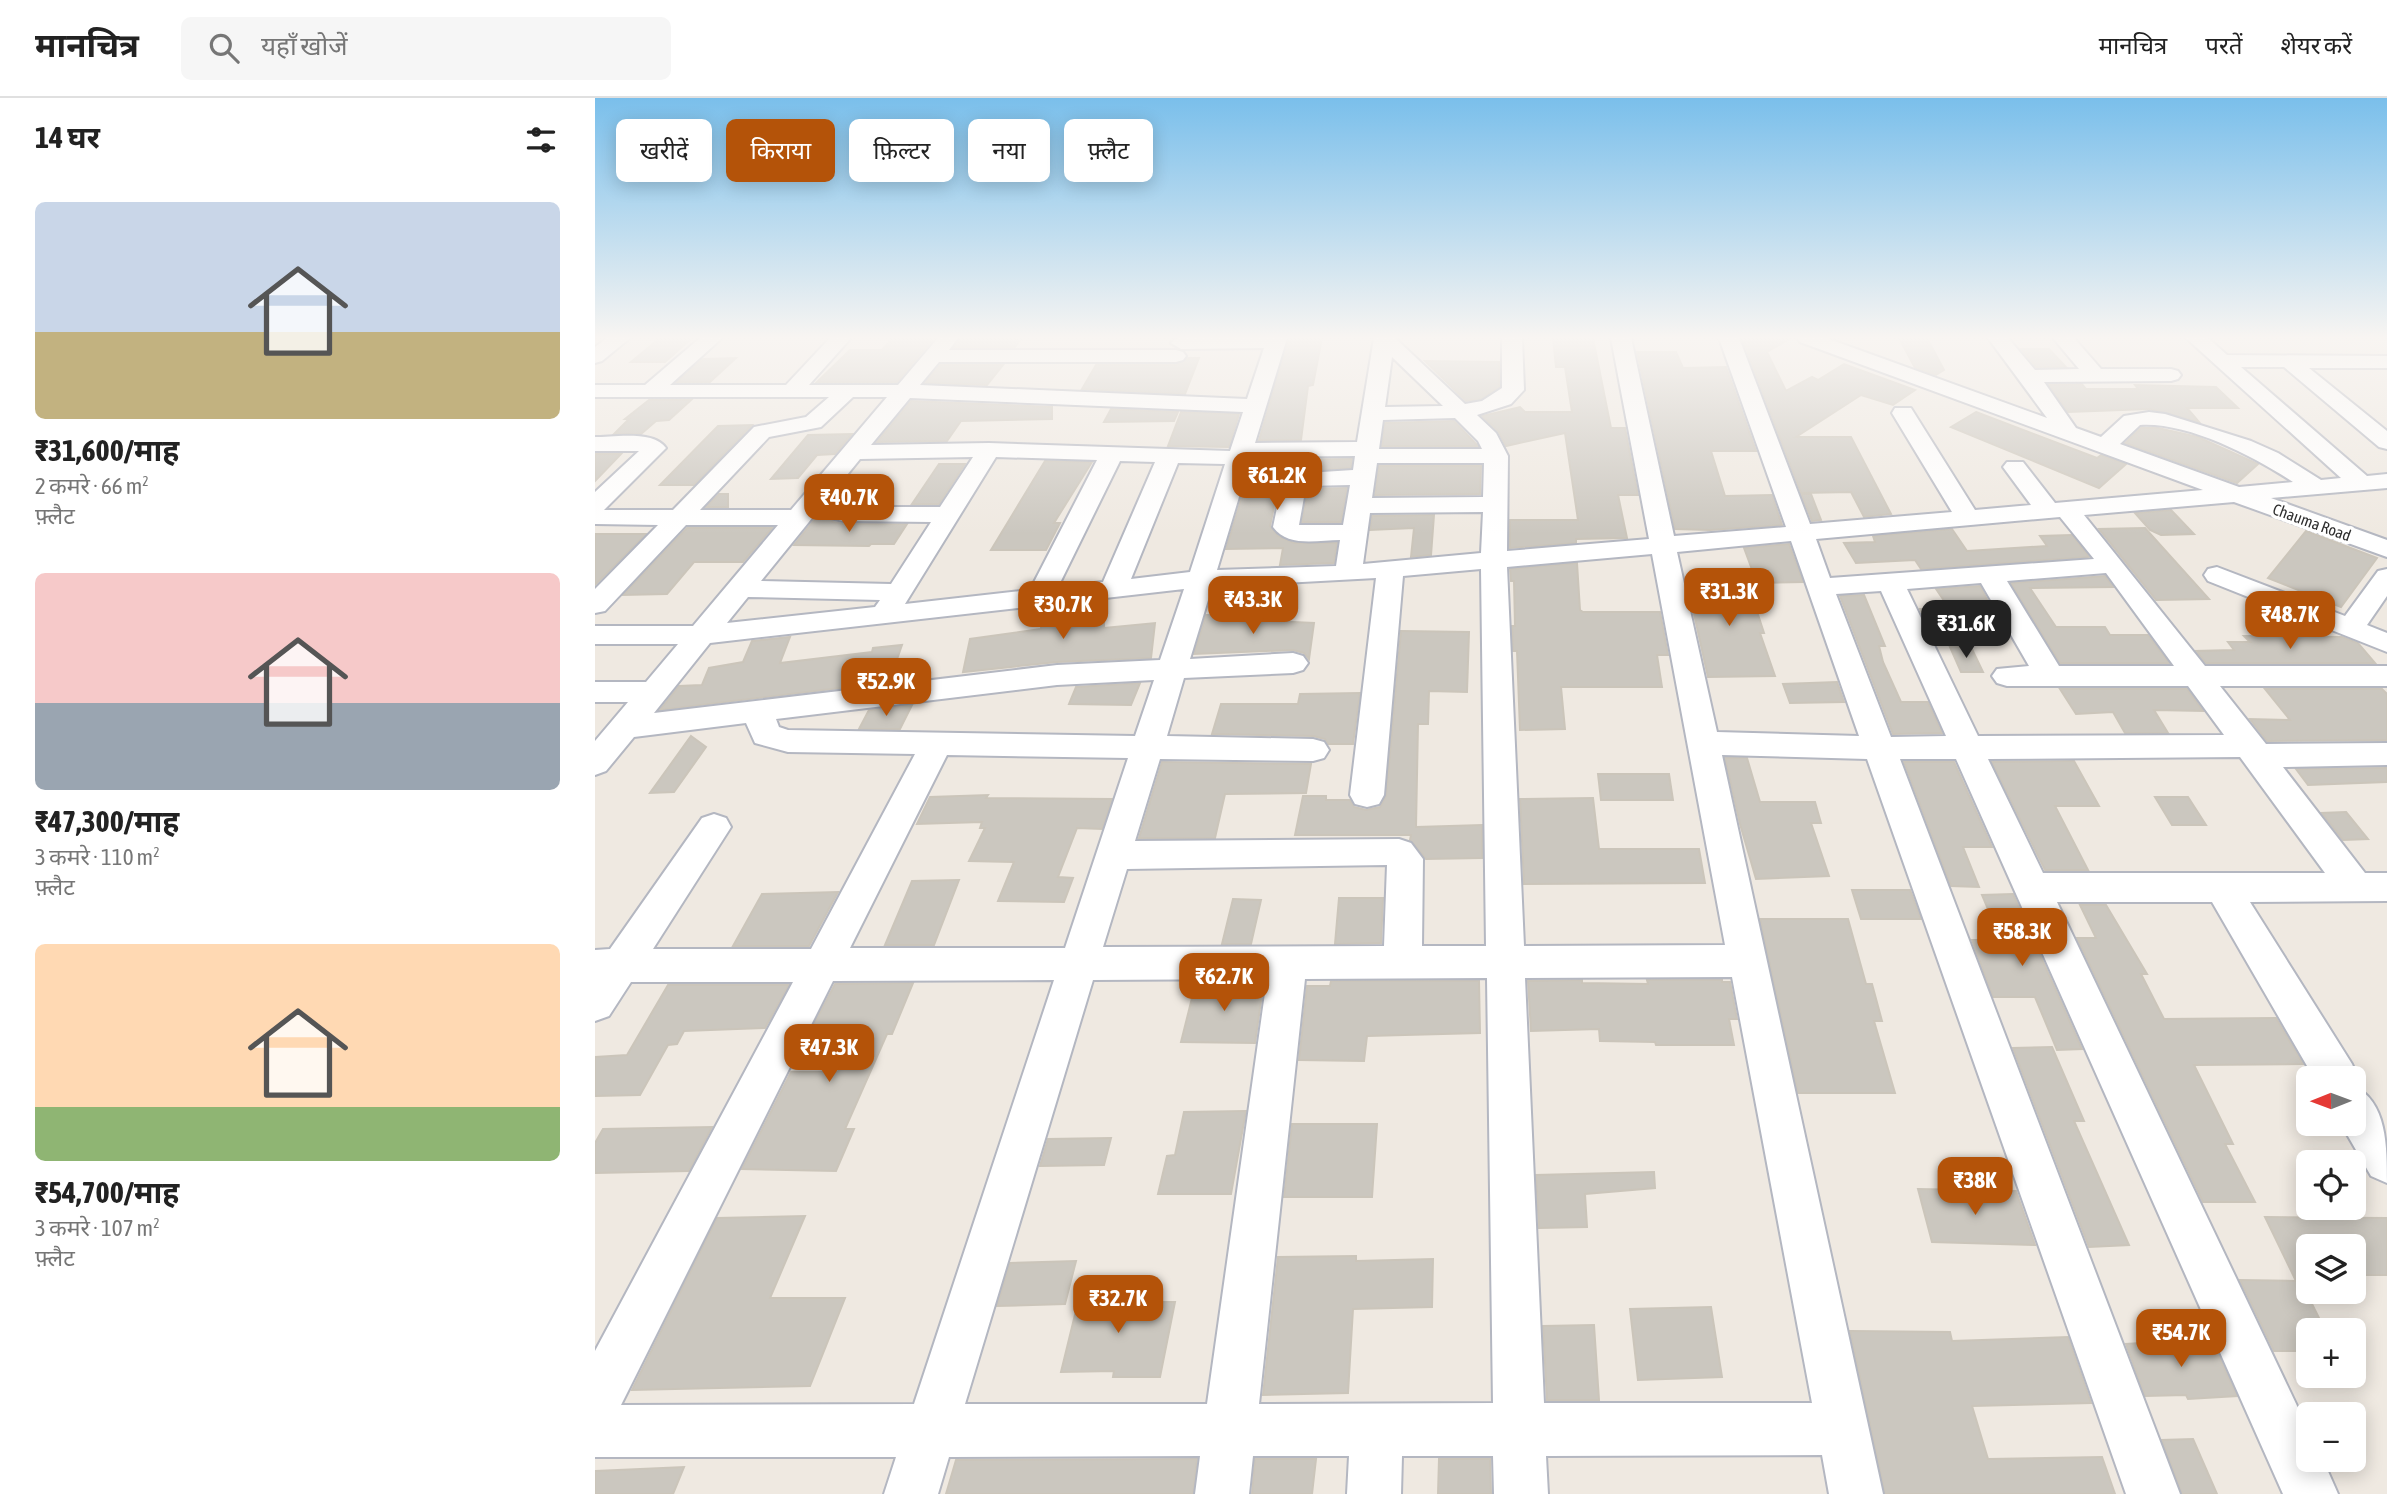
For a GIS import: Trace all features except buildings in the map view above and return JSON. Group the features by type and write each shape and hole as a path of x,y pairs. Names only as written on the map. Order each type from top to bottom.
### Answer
{"street":[{"path":"595,605 762,432 813,422 835,403"},
{"path":"595,764 894,403"},
{"path":"911,1494 1255,406 1240,403"},
{"path":"1348,573 1375,403"},
{"path":"1449,403 1488,438 1496,456 1494,560 1521,1494"},
{"path":"1374,413 1458,412 1495,403"},
{"path":"1634,403 1856,1494"},
{"path":"1753,403 2153,1494"},
{"name":"Chauma Road","path":"1986,403 2387,549"},
{"path":"2048,403 2068,433"},
{"path":"2270,403 2361,483"},
{"path":"2340,403 2387,442"},
{"path":"1903,413 1968,518"},
{"path":"2105,447 2126,425 2137,419 2164,420 2241,444 2270,458 2316,487"},
{"path":"595,444 643,444 655,448 604,488 595,505"},
{"path":"854,452 989,450 1169,456 1240,454 1366,461 1496,456"},
{"path":"595,635 702,635 892,602 989,450"},
{"path":"1040,596 1112,454"},
{"path":"1114,588 1169,456"},
{"path":"1355,532 1294,533 1286,527 1294,484 1299,479 1366,461"},
{"path":"2015,467 2113,565 2254,751 2371,888"},
{"path":"740,589 892,602 1040,596 1202,579 1348,573 2387,481"},
{"path":"1359,506 1495,504"},
{"path":"843,514 948,515"},
{"path":"595,517 799,518"},
{"path":"1820,587 2113,565"},
{"path":"1367,795 1390,569"},
{"path":"1990,575 2050,676"},
{"path":"2217,575 2387,643"},
{"path":"2351,628 2387,577"},
{"path":"1891,583 2311,1494"},
{"path":"625,727 1057,675 1172,667 1293,663"},
{"path":"2007,676 2387,676"},
{"path":"595,692 654,692"},
{"path":"757,711 766,735 788,741 1313,750"},
{"path":"595,1403 937,743"},
{"path":"1703,743 1879,748 2387,754"},
{"path":"595,1004 608,966 713,827"},
{"path":"1113,855 1399,852 1405,859 1403,962"},
{"path":"2222,887 2330,1066"},
{"path":"2031,888 2371,888"},
{"path":"608,966 1748,961"},
{"path":"1222,1494 1288,963"},
{"path":"2366,1126 2387,1161"},
{"path":"595,1431 1842,1429"},
{"path":"1374,1494 1377,1430"}]}
